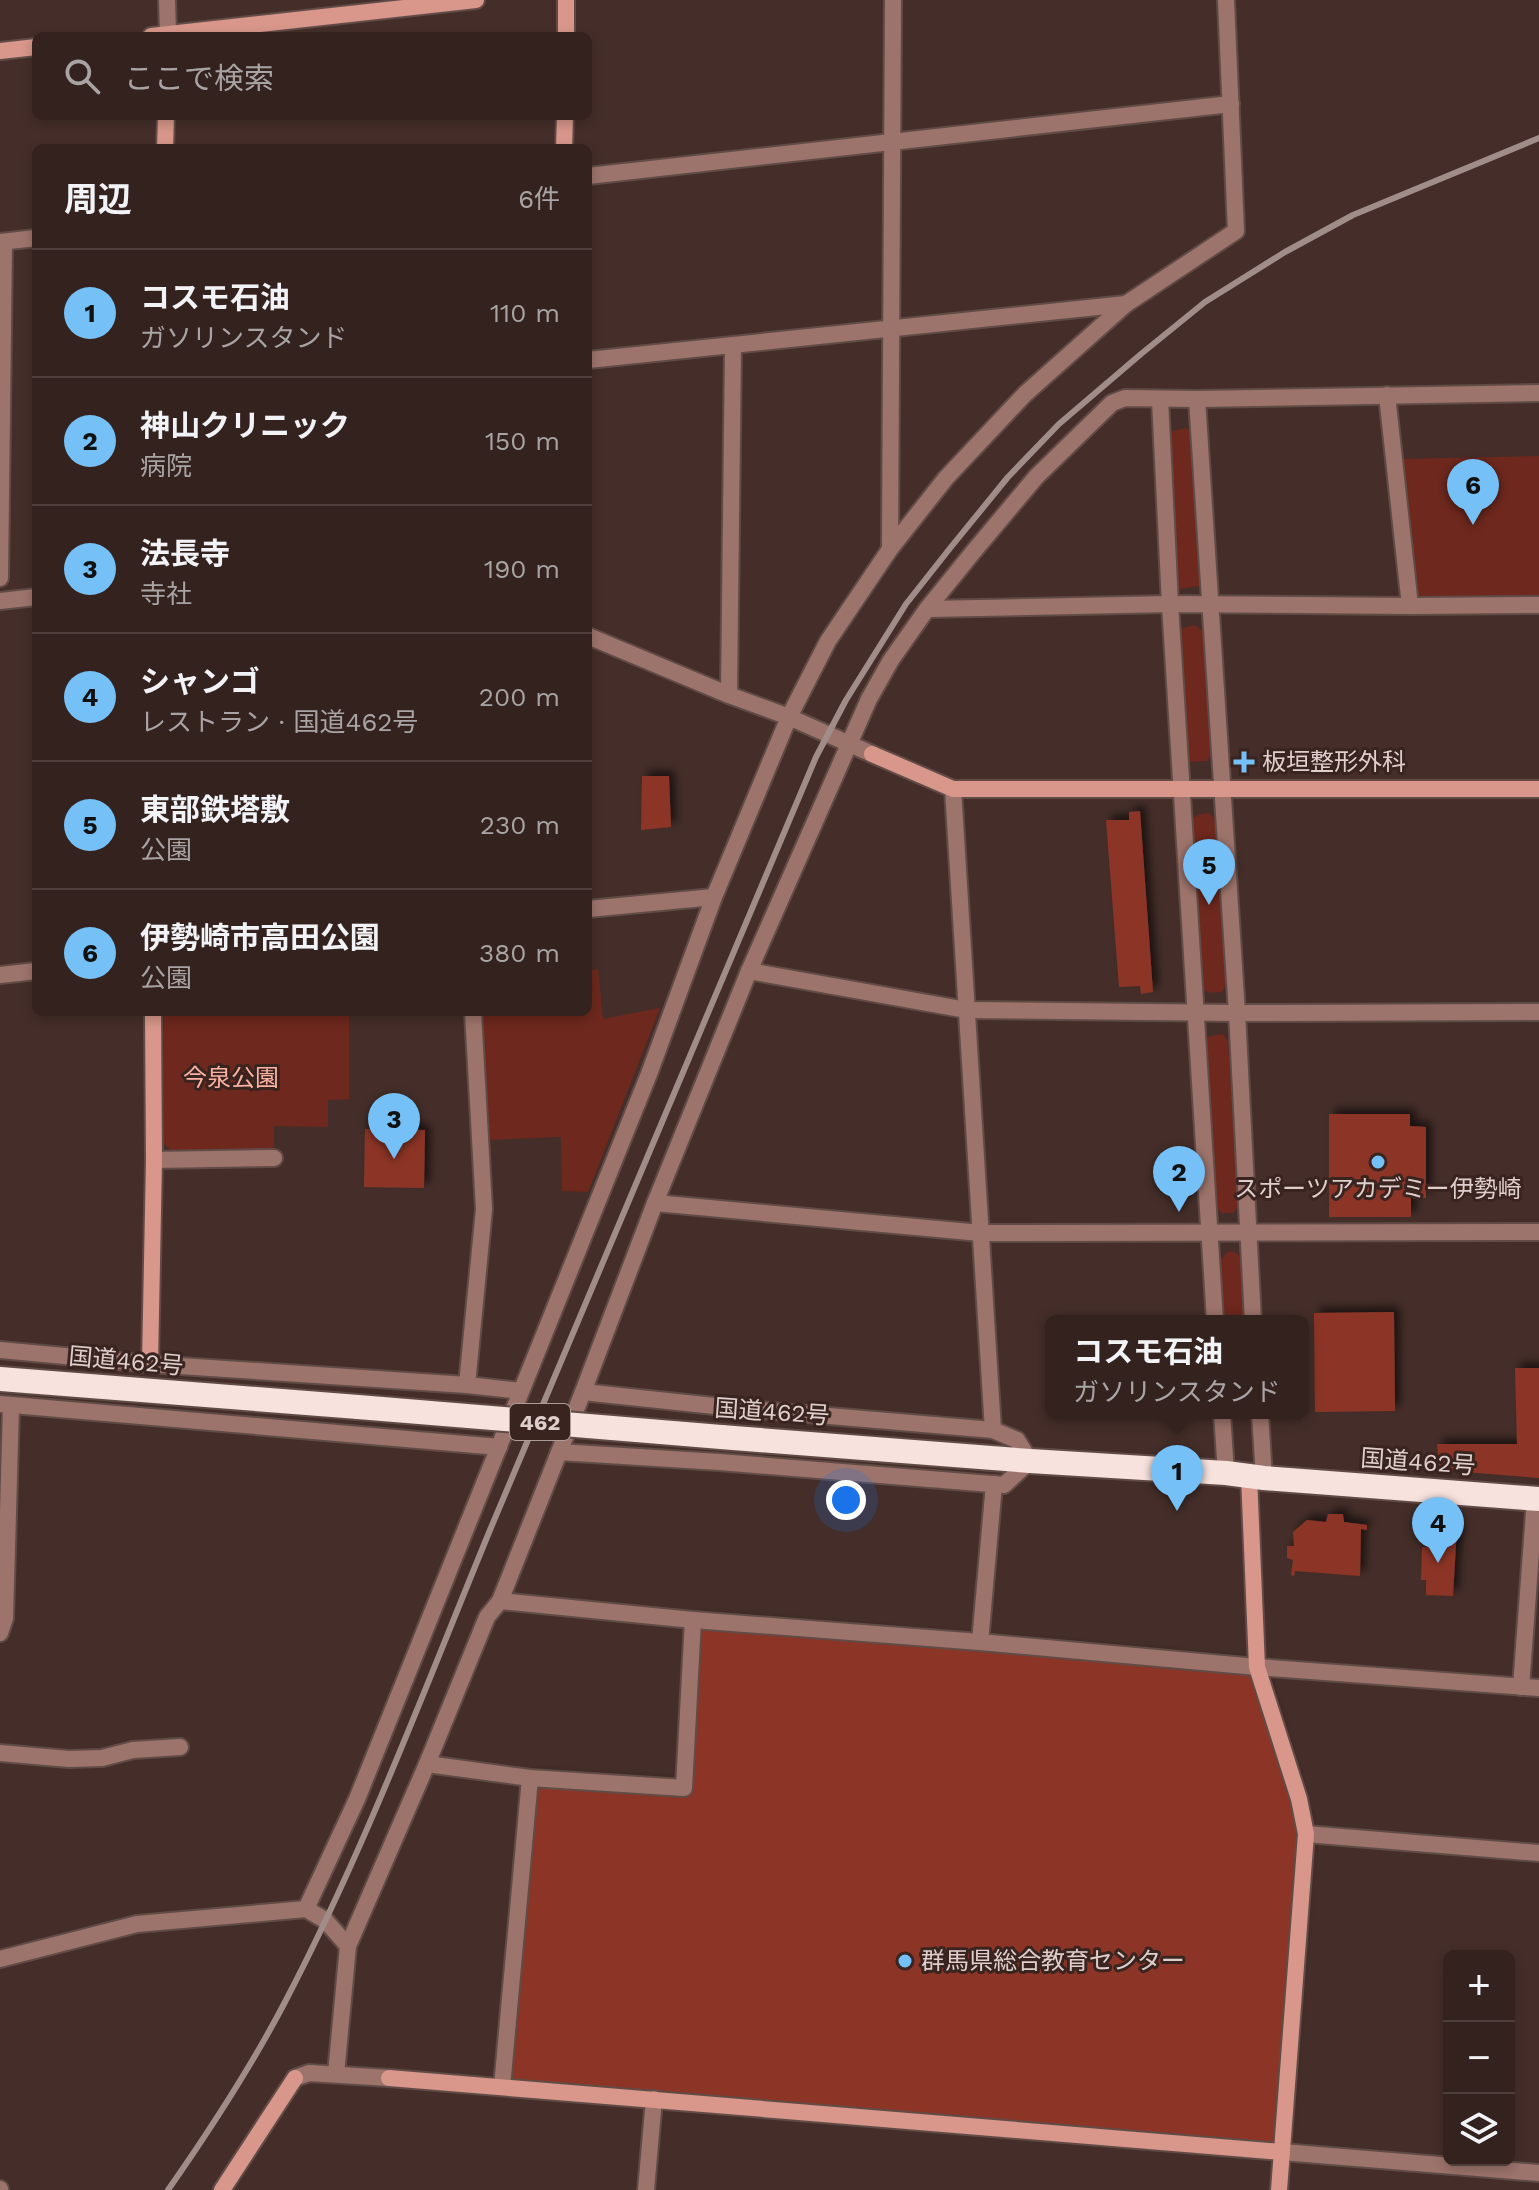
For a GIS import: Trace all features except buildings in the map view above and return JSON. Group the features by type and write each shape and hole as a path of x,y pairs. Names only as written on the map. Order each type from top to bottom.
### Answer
{"highway":[{"name":"国道462号","path":"0,1379 1537,1499"}],"street":[{"path":"162,32 167,0"},
{"path":"189,32 476,0"},
{"path":"566,0 566,32"},
{"path":"890,549 893,0"},
{"path":"306,1909 357,1799 499,1447 649,1074 714,897 789,717 828,641 890,549 946,478 1025,394 1126,304 1236,231 1226,0"},
{"path":"0,51 32,47"},
{"path":"592,176 1231,104"},
{"path":"165,144 166,120"},
{"path":"564,144 565,120"},
{"path":"0,578 2,242 32,238"},
{"path":"592,360 1126,304"},
{"path":"729,695 733,345"},
{"path":"336,2074 348,1946 487,1617 500,1601 749,971 869,699 891,660 927,609 1036,477 1112,403 1125,398 1539,393"},
{"path":"1387,395 1410,606"},
{"path":"1160,399 1215,1315"},
{"path":"1197,399 1237,1013 1253,1315"},
{"path":"0,601 32,597"},
{"path":"927,609 1170,604 1539,605"},
{"path":"592,638 789,717 953,789 1539,789"},
{"path":"953,789 993,1430"},
{"path":"592,909 714,897"},
{"path":"0,975 32,971"},
{"path":"749,971 967,1010 1539,1012"},
{"path":"150,1364 153,1016"},
{"path":"467,1385 484,1209 473,1016"},
{"path":"154,1160 274,1158"},
{"path":"655,1203 981,1233 1539,1232"},
{"path":"0,1350 521,1391"},
{"path":"559,1452 1004,1485 1030,1461 1017,1440 993,1430 583,1392"},
{"path":"0,1633 5,1618 5,1405 499,1447"},
{"path":"1224,1419 1246,1476"},
{"path":"1259,1419 1246,1476 1257,1667 1299,1799 1306,1834 1279,2190"},
{"path":"980,1642 994,1484"},
{"path":"1521,1687 1537,1499"},
{"path":"500,1601 693,1620 1539,1688"},
{"path":"427,1764 530,1778 684,1788 693,1620"},
{"path":"0,1753 69,1759 102,1758 133,1750 180,1747"},
{"path":"502,2087 530,1778"},
{"path":"1306,1834 1539,1853"},
{"path":"0,1959 137,1924 306,1909 325,1920 348,1946"},
{"path":"222,2190 295,2078 309,2073 1539,2173"},
{"path":"646,2190 654,2099"}],"green space":[{"path":"1187,428 1192,434 1201,581 1199,586 1179,589 1175,584 1168,435"},
{"path":"1539,456 1539,597 1421,598 1414,591 1400,459"},
{"path":"1195,625 1204,632 1212,752 1207,761 1190,762 1185,752 1178,635 1183,628"},
{"path":"1208,813 1216,819 1226,985 1222,992 1215,993 1207,992 1201,986 1190,825 1197,816"},
{"path":"598,969 603,1019 660,1008 588,1192 562,1191 561,1137 486,1140 481,1016 592,1016 592,970"},
{"name":"今泉公園","path":"164,1016 349,1016 349,1099 328,1100 328,1127 274,1126 274,1149 171,1150 164,1144"},
{"path":"1223,1034 1228,1041 1238,1207 1233,1213 1221,1213 1214,1202 1204,1041 1210,1036"},
{"path":"1230,1251 1238,1254 1243,1264 1247,1315 1220,1315 1218,1273 1224,1256"}],"railway":[{"path":"168,2190 258,2050 341,1887 816,757 846,700 906,604 1008,477 1059,424 1205,302 1285,252 1353,215 1539,138"}],"place":[{"name":"伊勢崎市高田公園","path":"1473,525"},
{"name":"板垣整形外科","path":"1244,762"},
{"name":"東部鉄塔敷","path":"1209,905"},
{"name":"法長寺","path":"394,1159"},
{"name":"スポーツアカデミー伊勢崎","path":"1378,1162"},
{"name":"神山クリニック","path":"1179,1212"},
{"name":"コスモ石油","path":"1177,1511"},
{"name":"シャンゴ","path":"1438,1563"},
{"name":"群馬県総合教育センター","path":"905,1961"}]}
